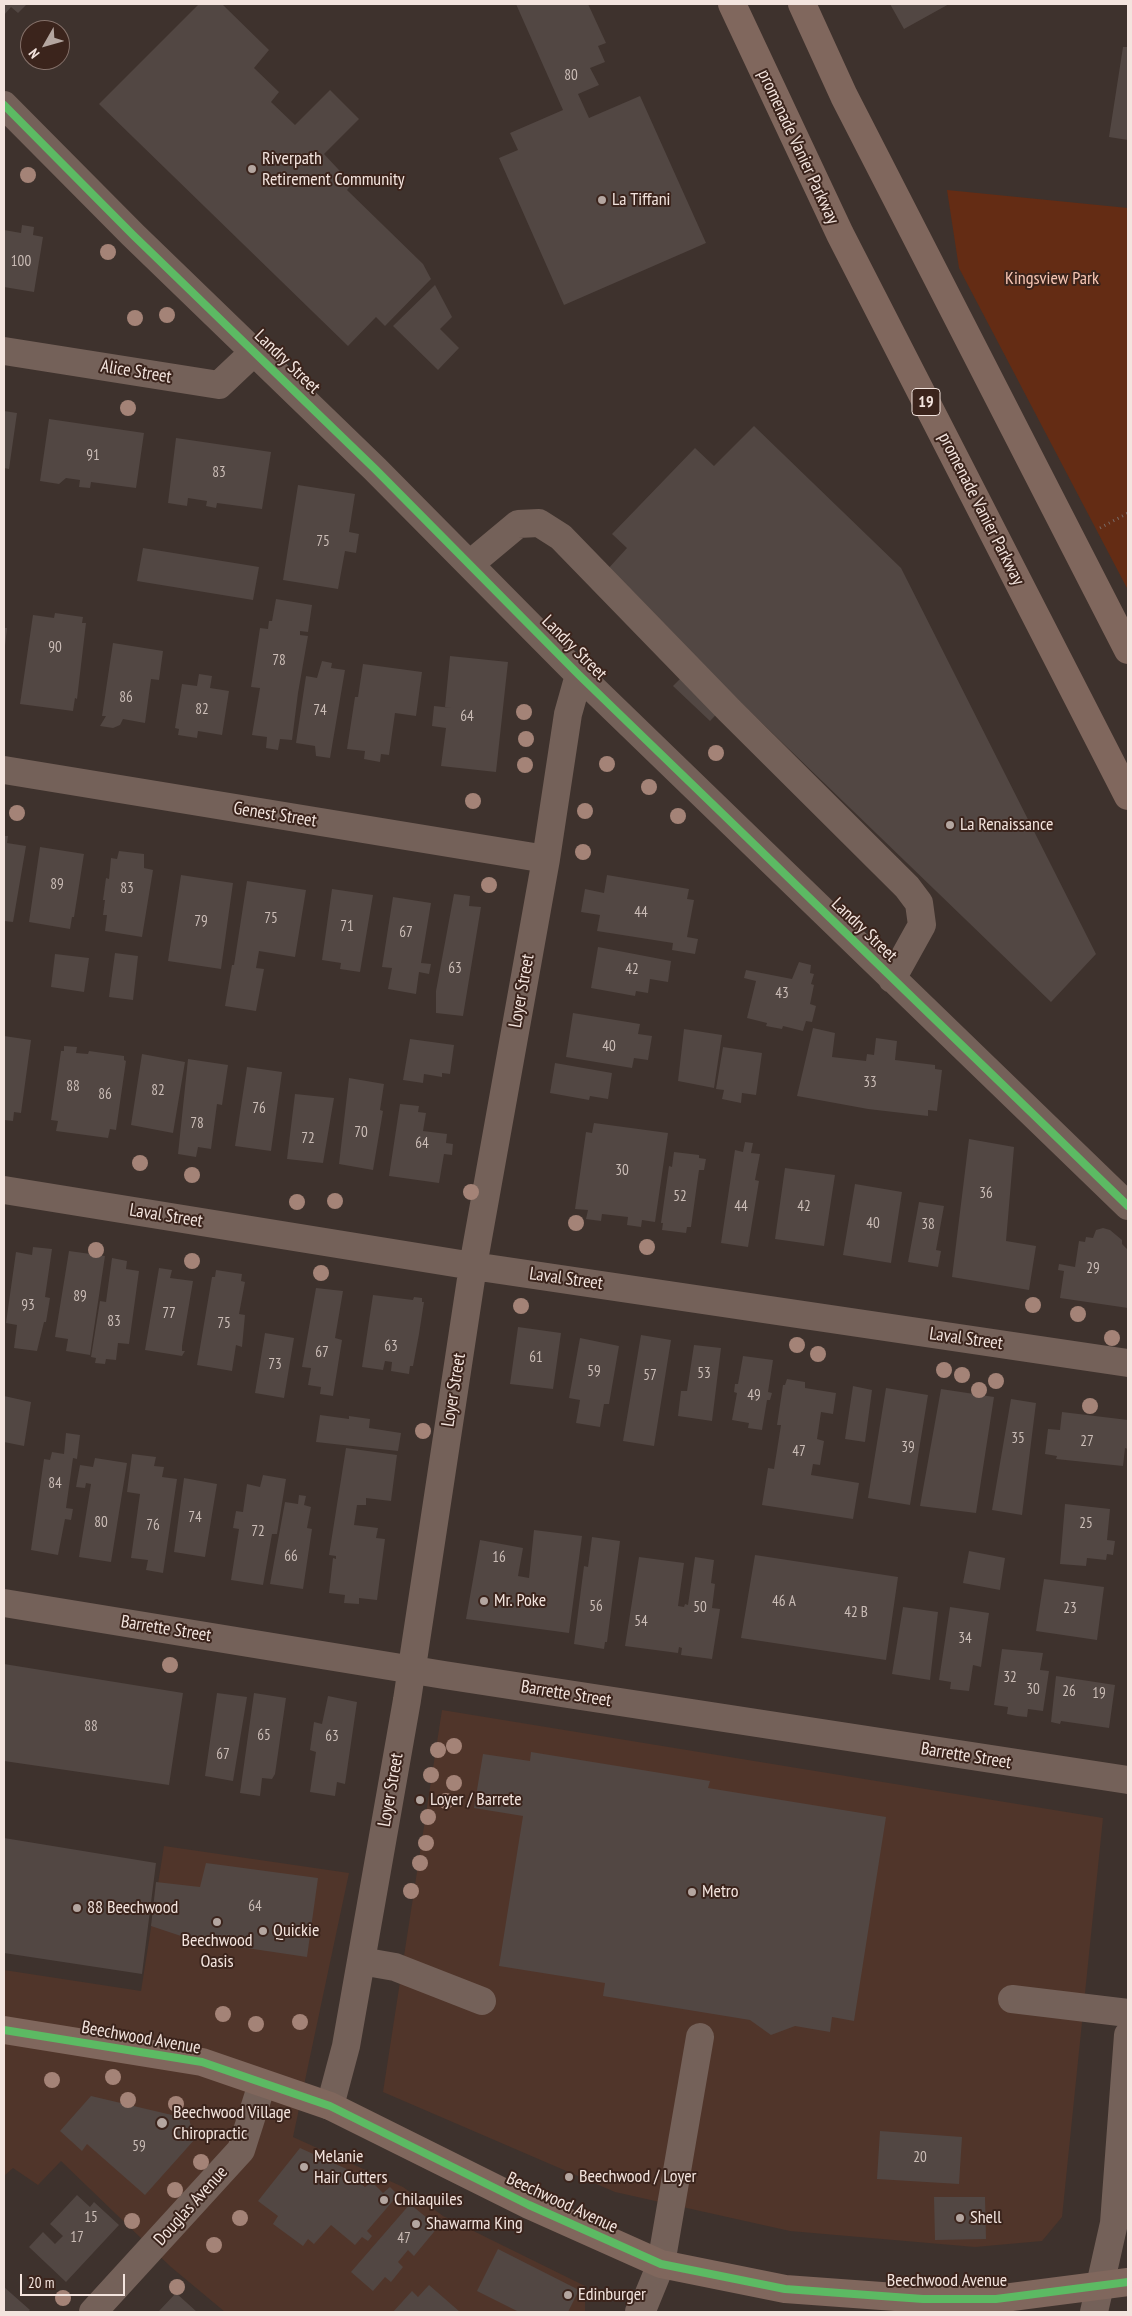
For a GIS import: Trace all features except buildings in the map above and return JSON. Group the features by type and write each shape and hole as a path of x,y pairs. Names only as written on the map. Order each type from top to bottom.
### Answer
{"main road":[{"name":"promenade Vanier Parkway","path":"732,4 840,234 1128,796"},
{"path":"802,4 849,104 1128,650"},
{"name":"Beechwood Avenue","path":"4,2030 202,2062 330,2106 528,2205 660,2264 785,2289 923,2299 996,2299 1128,2282"}],"street":[{"name":"Landry Street","path":"4,105 133,235 255,351 470,564 579,675 1128,1206"},
{"name":"Alice Street","path":"4,351 219,384 255,351"},
{"path":"470,564 518,524 539,522 561,537 729,710 907,887 919,903 922,925 892,979"},
{"name":"Loyer Street","path":"330,2106 346,2046 412,1670 473,1266 546,859 568,714 579,675"},
{"name":"Genest Street","path":"4,770 546,859"},
{"name":"Laval Street","path":"4,1190 473,1266 1128,1363"},
{"name":"Barrette Street","path":"4,1603 412,1670 1128,1780"},
{"path":"361,1961 395,1967 482,2002"},
{"path":"1012,1999 1128,2013"},
{"path":"1094,2312 1114,2223 1128,2035"},
{"path":"639,2312 643,2308 660,2264 700,2037"},
{"name":"Douglas Avenue","path":"93,2312 241,2150 262,2084"}],"path":[{"path":"1100,528 1128,513"}],"shaded area":[{"path":"442,1710 1103,1818 1062,2217 1042,2241 975,2247 790,2231 615,2192 383,2092"},
{"path":"164,1846 349,1873 293,2137 403,2187 443,2216 585,2286 585,2312 225,2312 171,2267 61,2161 38,2185 13,2168 4,2176 4,1970 141,1991"}],"green space":[{"name":"Kingsview Park","path":"947,190 1128,208 1128,590 959,268"}],"cycle path":[{"path":"4,105 133,235 375,469 579,675 1128,1206"},
{"path":"4,2030 202,2062 330,2106 529,2205 661,2264 785,2289 923,2299 996,2299 1128,2282"}],"place":[{"name":"Riverpath Retirement Community","path":"252,169"},
{"name":"La Tiffani","path":"602,200"},
{"name":"La Renaissance","path":"950,825"},
{"name":"Mr. Poke","path":"484,1601"},
{"name":"Loyer / Barrete","path":"420,1800"},
{"name":"Metro","path":"692,1892"},
{"name":"88 Beechwood","path":"77,1908"},
{"name":"Beechwood Oasis","path":"217,1922"},
{"name":"Quickie","path":"263,1931"},
{"name":"Beechwood Village Chiropractic","path":"162,2123"},
{"name":"Melanie Hair Cutters","path":"304,2167"},
{"name":"Beechwood / Loyer","path":"569,2177"},
{"name":"Chilaquiles","path":"384,2200"},
{"name":"Shell","path":"960,2218"},
{"name":"Shawarma King","path":"416,2224"},
{"name":"Edinburger","path":"568,2295"}]}
